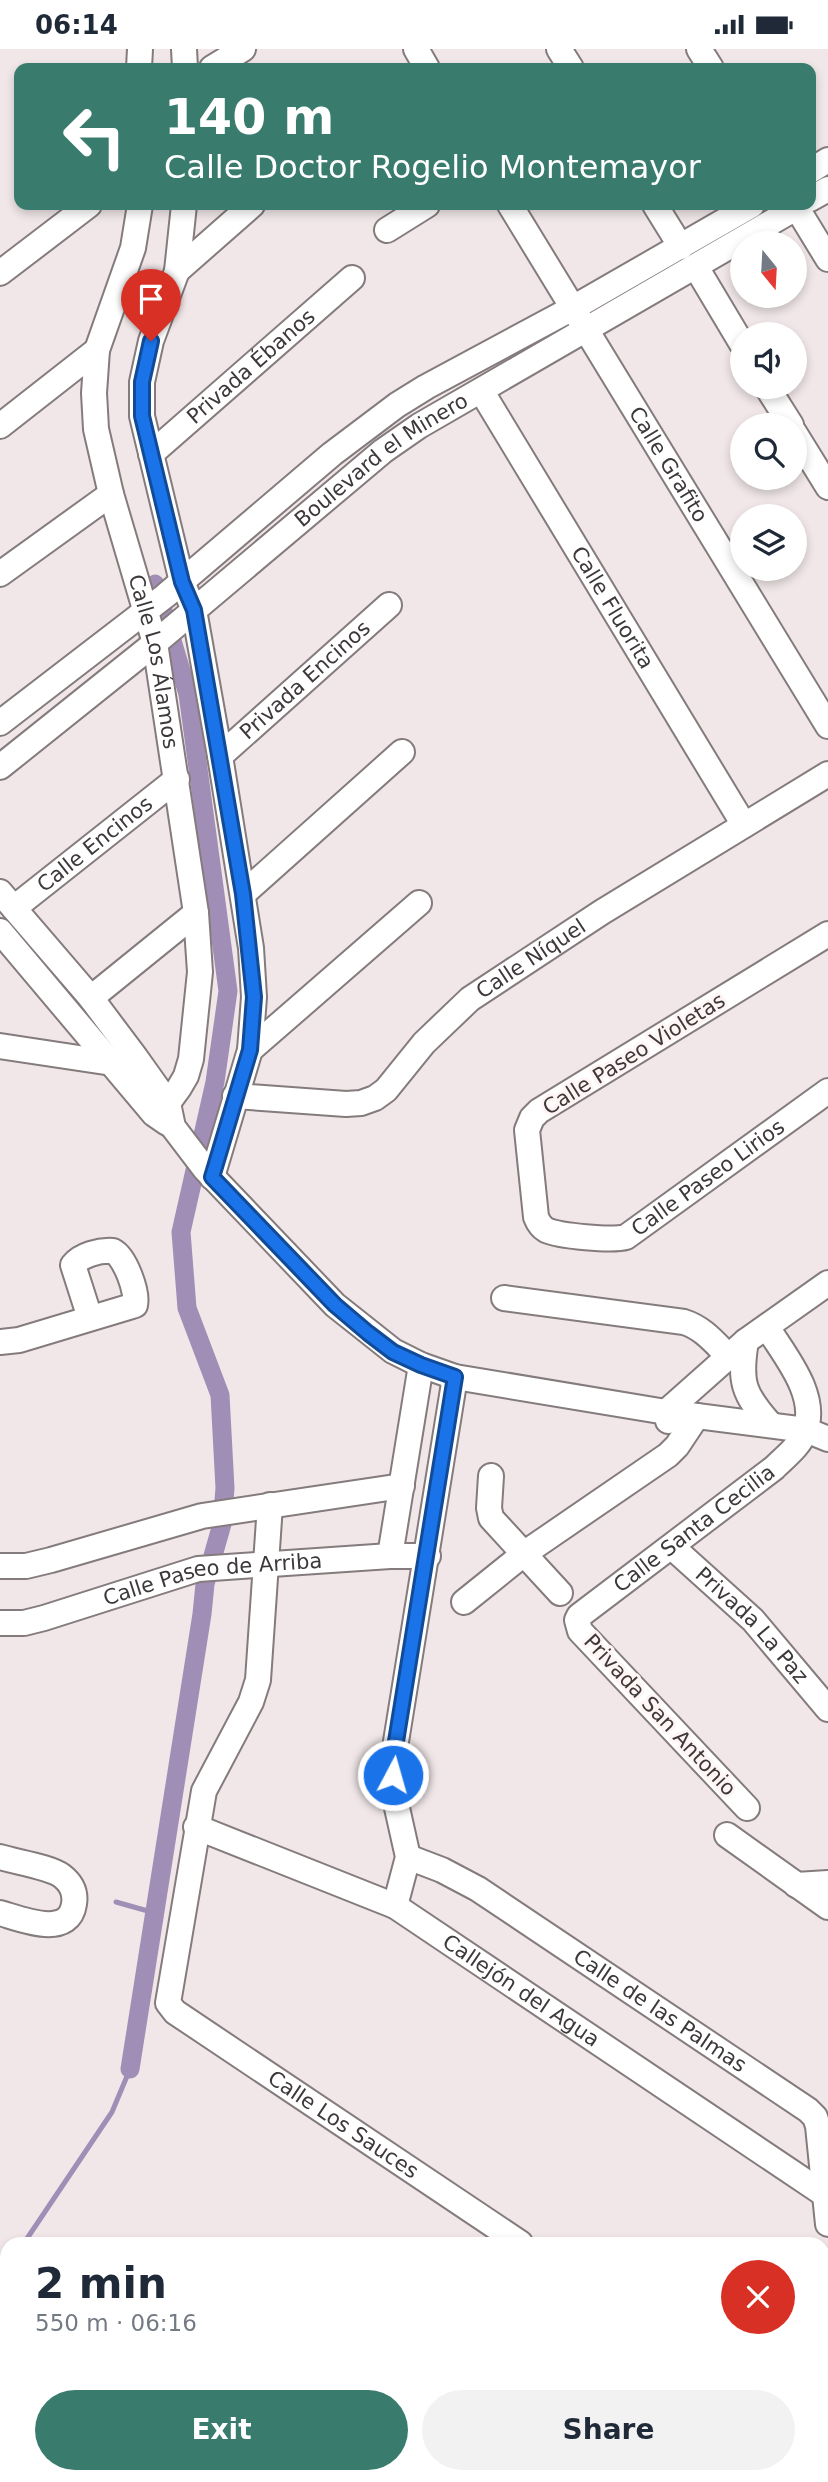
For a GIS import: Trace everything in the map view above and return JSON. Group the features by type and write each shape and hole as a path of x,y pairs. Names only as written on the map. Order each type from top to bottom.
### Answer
{"street":[{"path":"220,63 243,49"},
{"path":"0,273 82,210"},
{"name":"Calle Los Álamos","path":"139,210 133,249 97,351 94,393 96,429 111,494 161,598 220,756 243,894 254,997 250,1050 208,1173"},
{"name":"Calle Los Álamos","path":"170,1123 191,1059 200,972 196,913 177,779 173,628 161,598 151,454 142,416 142,382 151,341 177,271 183,210"},
{"path":"177,271 246,210"},
{"path":"387,230 419,210"},
{"name":"Calle Grafito","path":"513,210 828,726"},
{"path":"658,210 681,247"},
{"name":"Boulevard el Minero","path":"0,723 161,598 332,454 397,405 744,210"},
{"name":"Boulevard el Minero","path":"0,767 173,628 383,451 419,426 482,392 791,210"},
{"path":"804,210 828,259"},
{"path":"696,267 730,324"},
{"name":"Privada Ébanos","path":"151,454 352,278"},
{"path":"0,426 97,351"},
{"name":"Calle Fluorita","path":"482,392 744,825"},
{"path":"807,453 828,487"},
{"path":"0,575 111,494"},
{"name":"Privada Encinos","path":"220,756 389,605"},
{"path":"243,894 402,752"},
{"name":"Calle Níquel","path":"235,1096 346,1104 375,1098 386,1090 424,1043 470,999 602,912 828,774"},
{"name":"Calle Encinos","path":"7,900 177,779"},
{"path":"7,900 91,998 170,1123 208,1173 335,1305 393,1352 455,1377 666,1412 771,1425 817,1435 806,1396 767,1327"},
{"path":"250,1050 419,903"},
{"path":"91,998 196,913"},
{"path":"0,931 112,1063 170,1123"},
{"name":"Calle Paseo Violetas","path":"539,1223 533,1193 527,1130 532,1118 539,1111 827,937"},
{"path":"0,1046 112,1063"},
{"name":"Calle Paseo Lirios","path":"539,1223 548,1231 609,1240 626,1237 828,1091"},
{"path":"0,1342 19,1340 132,1306 136,1302 123,1259 106,1250 78,1259 73,1265 90,1318"},
{"path":"666,1412 737,1349 828,1283"},
{"path":"504,1298 684,1322 737,1349"},
{"path":"737,1349 745,1391 752,1405 771,1425"},
{"path":"390,1556 421,1365"},
{"path":"395,1906 408,1857 393,1790 393,1760 455,1377"},
{"path":"666,1412 674,1449"},
{"path":"464,1602 525,1553 674,1449 697,1416"},
{"name":"Calle Santa Cecilia","path":"577,1621 579,1616 774,1468 796,1447 817,1435"},
{"path":"491,1476 491,1518 560,1593"},
{"path":"0,1566 26,1566 51,1560 235,1509 402,1486"},
{"path":"196,1828 204,1791 251,1702 258,1680 270,1505"},
{"name":"Privada La Paz","path":"672,1547 753,1620 828,1709"},
{"name":"Calle Paseo de Arriba","path":"0,1623 24,1623 44,1618 210,1567 428,1556"},
{"name":"Privada San Antonio","path":"577,1621 580,1632 747,1808"},
{"name":"Callejón del Agua","path":"196,1828 395,1906 824,2194"},
{"name":"Calle Los Sauces","path":"196,1828 168,2003 175,2012 511,2237"},
{"path":"727,1835 828,1907"},
{"path":"0,1857 60,1874 70,1884 75,1895 74,1907 68,1917 58,1923 44,1925 0,1913"},
{"name":"Calle de las Palmas","path":"408,1857 442,1870 478,1889 807,2110 815,2117 818,2126 828,2224"},
{"path":"796,1885 828,1883"}],"waterway":[{"path":"130,2069 205,1584 222,1524 225,1488 220,1395 187,1308 181,1232 215,1082 228,991 188,694 155,584"},
{"path":"116,1902 155,1913"},
{"path":"28,2237 112,2112 130,2069"}],"route":[{"path":"151,341 142,382 142,416 182,582 194,610 243,894 253,972 250,1050 212,1177 335,1305 368,1333 393,1352 455,1377 393,1760 393,1775"}]}
